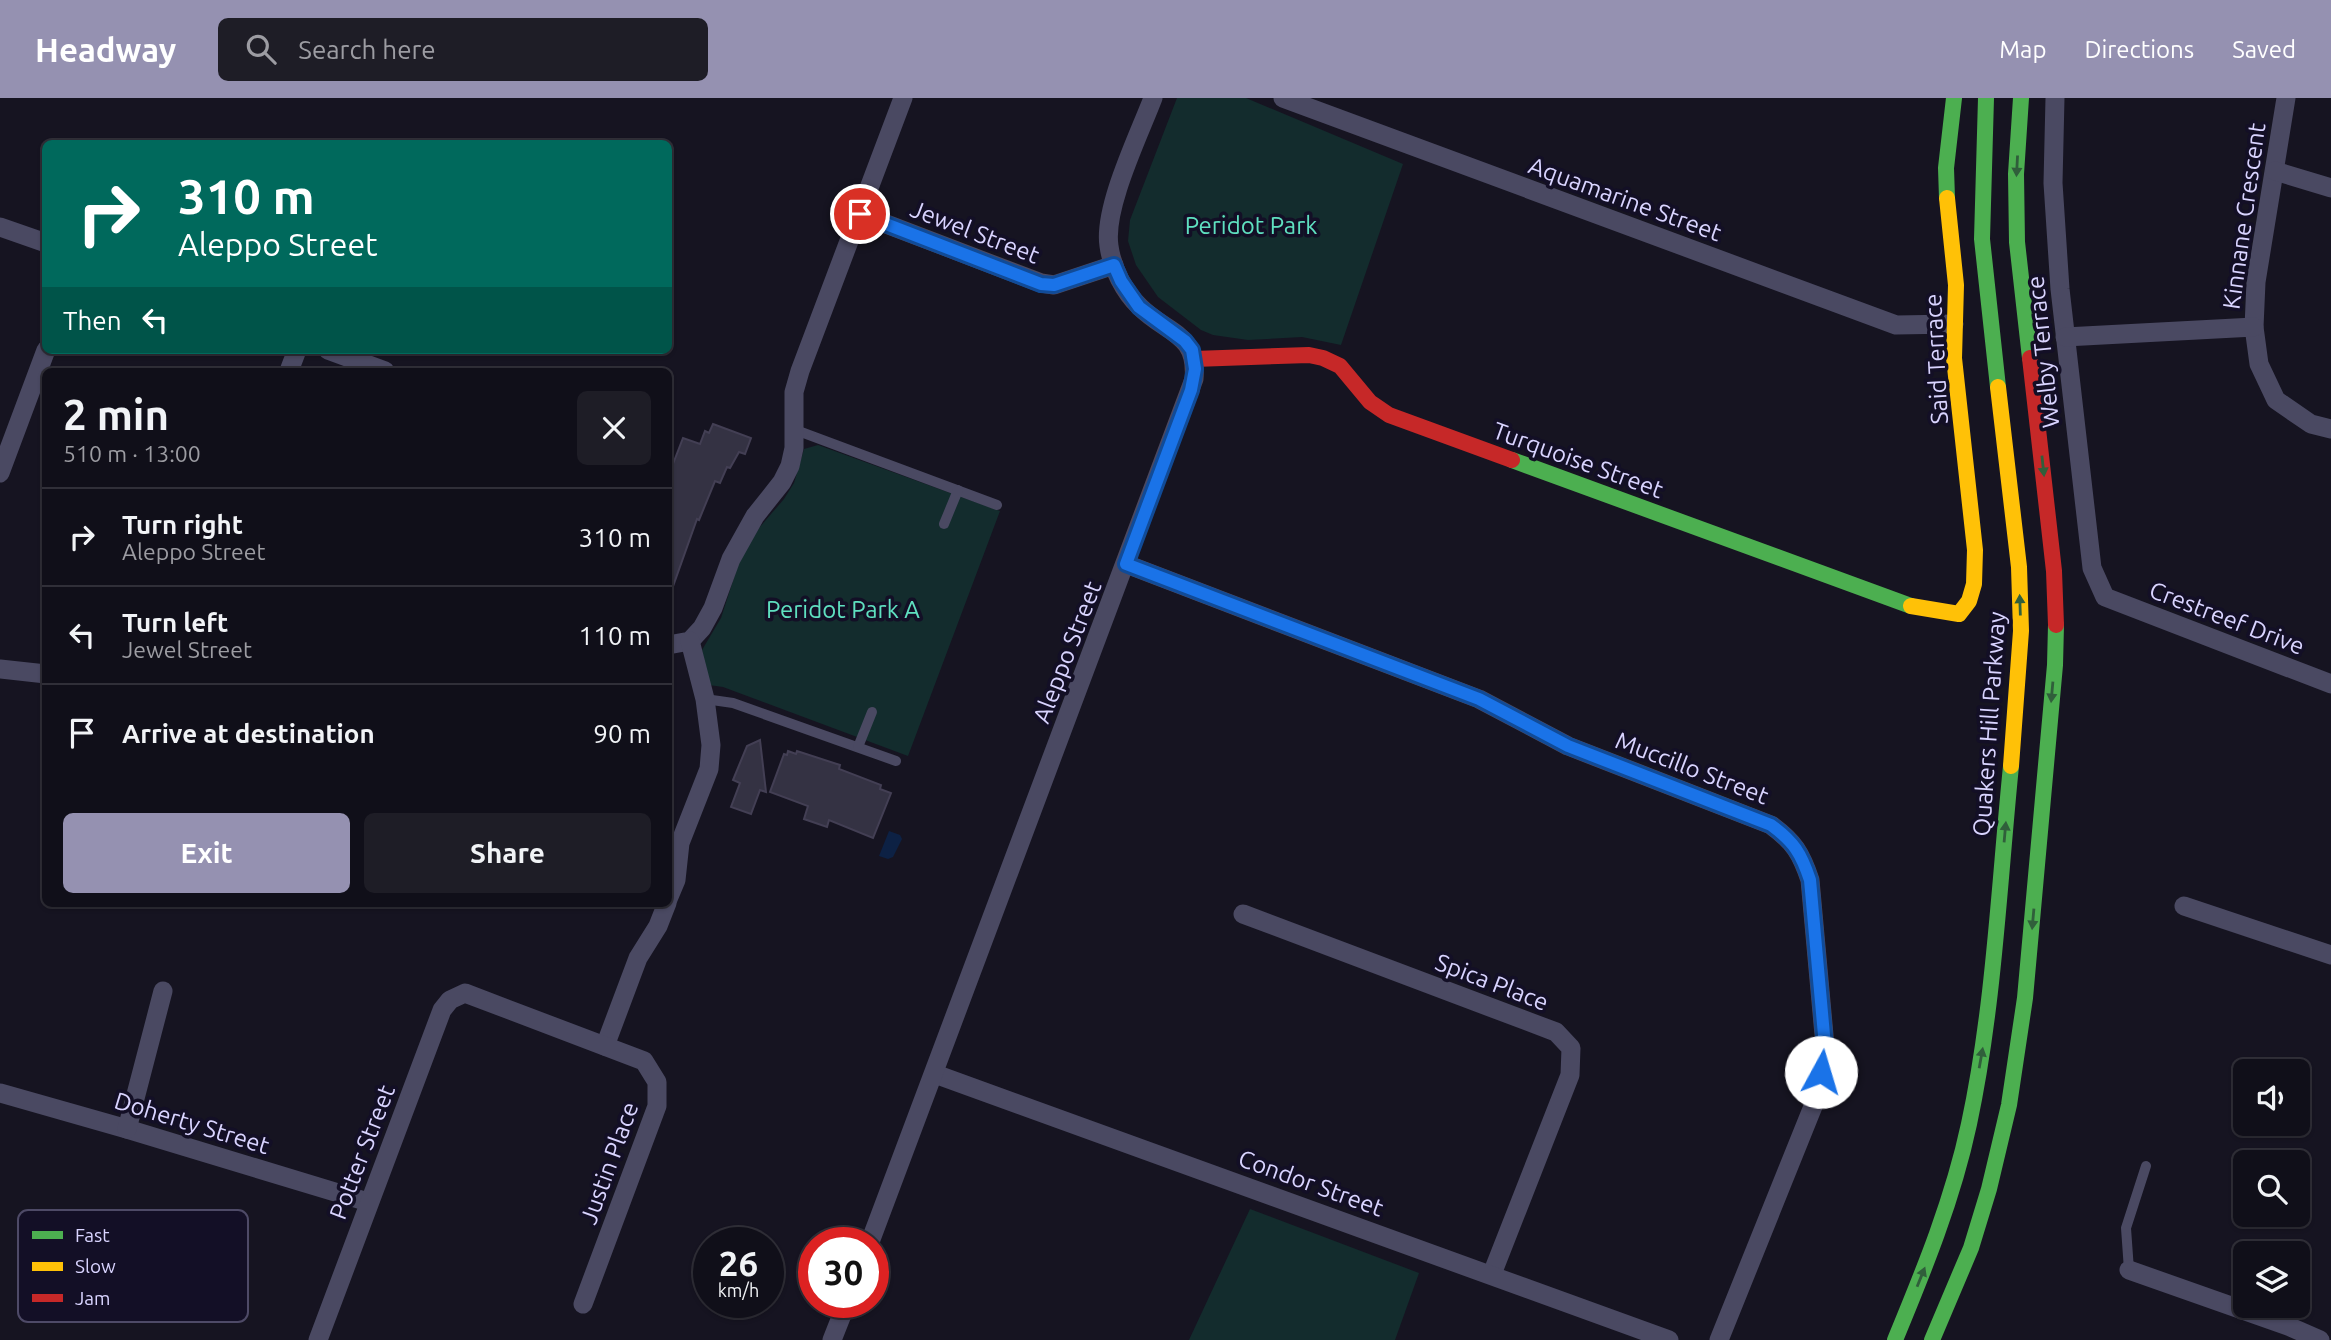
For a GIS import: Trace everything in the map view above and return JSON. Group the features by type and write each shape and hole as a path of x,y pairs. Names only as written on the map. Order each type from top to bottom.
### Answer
{"main road":[{"name":"Said Terrace","path":"1954,98 1946,168 1956,285 1954,358 1975,550 1974,584 1969,601 1959,614"},
{"name":"Quakers Hill Parkway","path":"1895,1340 1946,1208 1969,1125 1985,1031 2017,707 2021,631 2019,566 1982,239 1986,98"},
{"path":"1932,1340 1971,1248 1993,1176 2010,1105 2025,998 2055,665 2054,571 2017,242 2016,174 2021,98"},
{"name":"Turquoise Street","path":"1194,359 1309,355 1327,358 1342,366 1371,404 1389,415 1906,605 1959,614"}],"street":[{"path":"672,644 690,641 702,628 731,559 755,516 782,482 790,466 794,448 794,392 800,371 903,98"},
{"path":"1153,98 1114,204 1109,226 1109,245 1121,281 1139,307 1185,341 1192,350 1194,359"},
{"name":"Aquamarine Street","path":"1283,98 1896,325 1954,324"},
{"name":"Welby Terrace","path":"2056,98 2053,183 2065,337 2092,568 2105,597"},
{"name":"Kinnane Crescent","path":"2286,98 2256,282 2254,327 2259,364 2276,400 2311,424 2331,429"},
{"path":"2275,171 2331,188"},
{"name":"Jewel Street","path":"860,214 1041,284 1054,285 1114,265"},
{"path":"0,227 42,242"},
{"path":"2065,337 2254,327"},
{"path":"0,473 45,354"},
{"path":"339,354 376,368"},
{"name":"Aleppo Street","path":"876,1227 1191,390 1194,359"},
{"name":"Muccillo Street","path":"1126,564 1479,699 1568,746 1771,825 1791,840 1803,859 1810,880 1825,1046 1816,1099 1719,1340"},
{"name":"Crestreef Drive","path":"2105,597 2331,684"},
{"path":"672,890 676,880 680,843 709,769 711,745 705,699 690,641"},
{"path":"0,668 42,673"},
{"path":"2184,906 2331,955"},
{"path":"605,1046 638,958 658,926 666,907"},
{"name":"Spica Place","path":"1243,914 1556,1032 1571,1048 1570,1075 1492,1274"},
{"path":"127,1129 163,991"},
{"name":"Justin Place","path":"465,993 644,1061 657,1082 657,1105 583,1304"},
{"name":"Potter Street","path":"318,1340 442,1010 450,1000 465,993"},
{"name":"Condor Street","path":"934,1074 1669,1340"},
{"name":"Doherty Street","path":"0,1093 369,1202"},
{"path":"2129,1270 2288,1326 2320,1340"},
{"path":"832,1340 841,1318"}],"lane":[{"path":"793,429 997,505"},
{"path":"944,524 958,490"},
{"path":"705,699 733,703 897,761"},
{"path":"858,747 872,712"},
{"path":"2129,1270 2126,1228 2146,1166"}],"green space":[{"name":"Peridot Park","path":"1177,98 1246,98 1403,164 1341,345 1302,337 1248,340 1213,335 1201,330 1158,297 1136,265 1128,241 1130,220"},
{"name":"Peridot Park A","path":"818,445 1000,511 908,756 723,687 709,685 702,650 721,618 739,562 759,528 794,483 804,449"},
{"path":"1250,1209 1419,1273 1395,1340 1189,1340"}],"water":[{"path":"889,831 900,835 902,839 893,857 888,859 879,856"}],"building":[{"path":"713,424 751,438 745,454 739,452 730,468 727,467 720,483 715,481 699,520 697,519 672,589 672,467 683,438 700,444 705,431 709,433"},
{"path":"760,740 766,792 760,790 751,814 731,807 740,783 733,780 747,746"},
{"path":"788,751 796,754 797,751 840,765 839,769 881,785 880,789 891,793 873,838 829,820 827,827 804,819 808,806 770,792 784,754 787,755"}],"traffic: fast":[{"path":"1947,198 1946,168 1954,98"},
{"path":"1986,98 1982,239 1998,387"},
{"path":"2021,98 2016,174 2017,242 2030,358"},
{"path":"1512,460 1911,606"},
{"path":"1932,1340 1971,1248 1989,1189 2009,1105 2025,998 2055,665 2056,625"},
{"path":"1895,1340 1946,1207 1969,1124 1990,991 2011,766"}],"traffic: slow":[{"path":"1911,606 1959,614 1969,601 1974,584 1975,550 1954,358 1956,285 1947,198"},
{"path":"1998,387 2019,567 2021,631 2011,766"}],"traffic: jam":[{"path":"1194,359 1309,355 1323,358 1340,366 1370,402 1389,415 1512,460"},
{"path":"2030,358 2054,571 2056,625"}],"route":[{"path":"860,214 1041,284 1054,285 1114,265 1121,281 1139,307 1177,333 1192,350 1195,369 1191,390 1126,564 1479,699 1568,746 1771,825 1791,840 1803,859 1810,880 1825,1046 1821,1072"}]}
